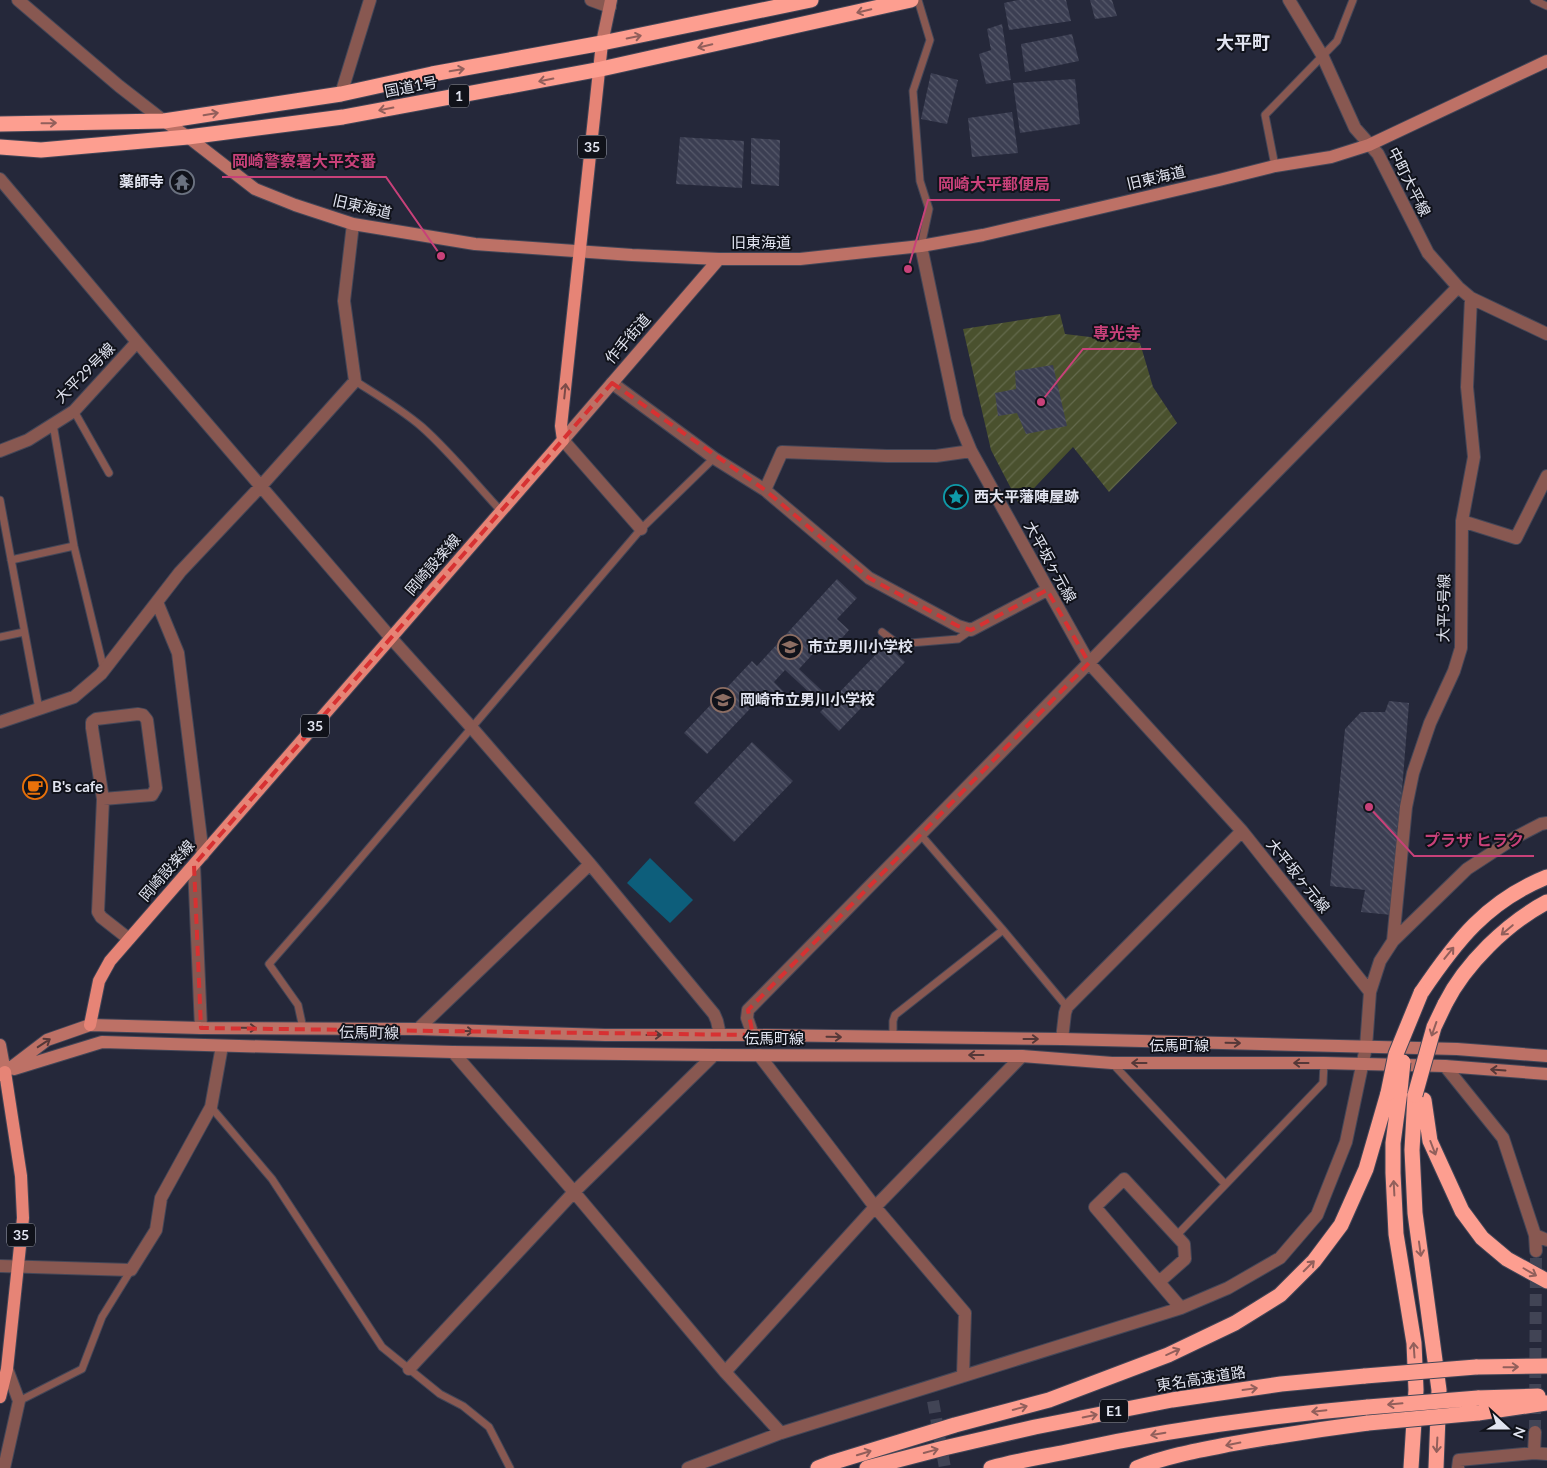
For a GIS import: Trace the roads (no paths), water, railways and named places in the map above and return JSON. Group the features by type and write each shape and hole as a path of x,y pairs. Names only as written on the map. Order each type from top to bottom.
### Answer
{"highway":[{"name":"国道1号","path":"0,124 164,121 341,94 432,74 602,43 811,0"},
{"name":"国道1号","path":"0,147 41,150 188,137 343,117 601,70 911,0"},
{"path":"818,1468 955,1425 1049,1400 1184,1347 1235,1323 1280,1295 1314,1261 1341,1225 1366,1169 1394,1092 1421,993 1446,956 1473,924 1504,900 1547,877"},
{"path":"1436,1468 1439,1390 1415,1213 1412,1150 1427,1054 1434,1027 1453,988 1473,962 1506,931 1547,902"},
{"path":"1394,1092 1393,1173 1396,1234 1414,1343 1416,1390 1411,1468"},
{"path":"1420,1098 1430,1141 1462,1211 1482,1238 1508,1259 1547,1281"},
{"name":"東名高速道路","path":"867,1468 1026,1429 1172,1400 1281,1384 1365,1376 1476,1367 1547,1366"},
{"path":"1137,1468 1205,1449 1297,1432 1547,1396"},
{"path":"1478,1405 1547,1403"},
{"name":"E1","path":"991,1468 1109,1442 1190,1428 1300,1413 1368,1406 1478,1405"}],"main road":[{"name":"35","path":"563,440 561,426 601,70 602,43"},
{"name":"岡崎設楽線","path":"90,1025 98,981 110,961 563,440"},
{"name":"35","path":"0,1397 7,1369 23,1218 21,1176 2,1074"}],"street":[{"name":"旧東海道","path":"18,0 119,86 255,189 295,205 353,224 475,244 719,259 800,259 921,246 983,235 1275,166 1331,156 1369,145 1547,60"},
{"path":"341,94 370,0"},
{"path":"591,0 611,4 602,43"},
{"name":"中町大平線","path":"1289,0 1322,55 1355,128 1378,154 1428,253 1458,288 1471,298 1547,334"},
{"path":"0,179 137,342 590,864 714,1014 720,1035"},
{"path":"0,722 74,697 104,670 180,572 262,486 355,381 344,301 353,224"},
{"name":"大平坂ヶ元線","path":"921,246 957,417 971,451 1089,663 1242,831 1370,992"},
{"name":"作手街道","path":"563,440 719,259"},
{"path":"753,1035 747,1018 748,1010 1458,288"},
{"name":"大平5号線","path":"1393,941 1406,807 1413,773 1430,723 1454,671 1461,648 1462,521 1474,457 1467,387 1471,298"},
{"name":"大平29号線","path":"0,450 17,445 74,411 137,342"},
{"path":"612,382 714,458 764,490 869,578 958,626 971,630 1047,590"},
{"path":"563,440 641,529"},
{"path":"764,490 782,452 936,456 971,451"},
{"path":"1462,521 1516,538 1547,476"},
{"path":"157,602 178,653 198,860 201,1028"},
{"path":"103,799 152,795 154,793 156,788 147,720 143,715 96,719 92,722 103,799 98,912 101,917 129,939"},
{"path":"688,1468 781,1433 1181,1308 1228,1288 1280,1258 1317,1215 1346,1142 1366,1047 1370,992 1380,961 1393,941 1467,869 1516,838 1547,823"},
{"path":"1062,1039 1067,1007 1242,831"},
{"path":"418,1029 590,864"},
{"path":"2,1074 47,1040 90,1025"},
{"name":"伝馬町線","path":"90,1025 201,1028 418,1029 605,1036 753,1035 1062,1039 1457,1049 1547,1056"},
{"name":"伝馬町線","path":"2,1074 102,1042 453,1052 1022,1056 1112,1063 1324,1063 1445,1066 1547,1074"},
{"path":"0,1045 2,1074"},
{"path":"0,1266 131,1270 156,1230 161,1198 211,1107 222,1046"},
{"path":"453,1052 574,1192 725,1372 781,1433"},
{"path":"408,1369 574,1192 714,1055"},
{"path":"759,1055 875,1207 965,1313 963,1376"},
{"path":"725,1372 875,1207 1022,1056"},
{"path":"1445,1066 1503,1138 1541,1237 1536,1251"},
{"path":"1159,1282 1185,1259 1184,1244 1124,1179 1095,1207 1181,1308"},
{"path":"4,1468 19,1400 7,1369"},
{"path":"928,1388 933,1401"},
{"path":"1534,1432 1534,1453"},
{"path":"1458,1468 1459,1460 1534,1453 1547,1454"}],"lane":[{"name":"大平坂ヶ元線","path":"918,0 930,40 913,91 920,181 929,209 921,246"},
{"path":"1275,166 1265,115 1337,41 1353,0"},
{"path":"1534,0 1547,6"},
{"path":"355,381 421,426 501,511"},
{"path":"74,411 109,473"},
{"path":"53,424 74,546 104,670"},
{"path":"303,1028 298,1005 269,964 331,894 641,529 714,458"},
{"path":"0,500 38,709"},
{"path":"11,560 74,546"},
{"path":"882,632 898,644 958,639 971,630"},
{"path":"0,637 24,632"},
{"path":"920,834 1067,1007"},
{"path":"893,1038 893,1020 895,1015 1003,930"},
{"path":"1112,1063 1225,1184"},
{"path":"1177,1235 1323,1083 1324,1063"},
{"path":"211,1107 272,1179 382,1348 440,1394 463,1406 489,1427 510,1468"},
{"path":"19,1400 82,1369 102,1318 131,1270"}],"water":[{"path":"650,858 693,900 670,923 627,883"}],"tunnel":[{"path":"1535,1432 1536,1251"},
{"path":"933,1401 945,1468"}],"place":[{"name":"薬師寺","path":"182,182"},
{"name":"岡崎警察署大平交番","path":"441,256"},
{"name":"岡崎大平郵便局","path":"908,269"},
{"name":"専光寺","path":"1041,402"},
{"name":"西大平藩陣屋跡","path":"956,497"},
{"name":"市立男川小学校","path":"790,647"},
{"name":"岡崎市立男川小学校","path":"723,700"},
{"name":"B's cafe","path":"35,787"},
{"name":"プラザ ヒラク","path":"1369,807"}],"district":[{"name":"大平町","path":"1243,43"}]}
